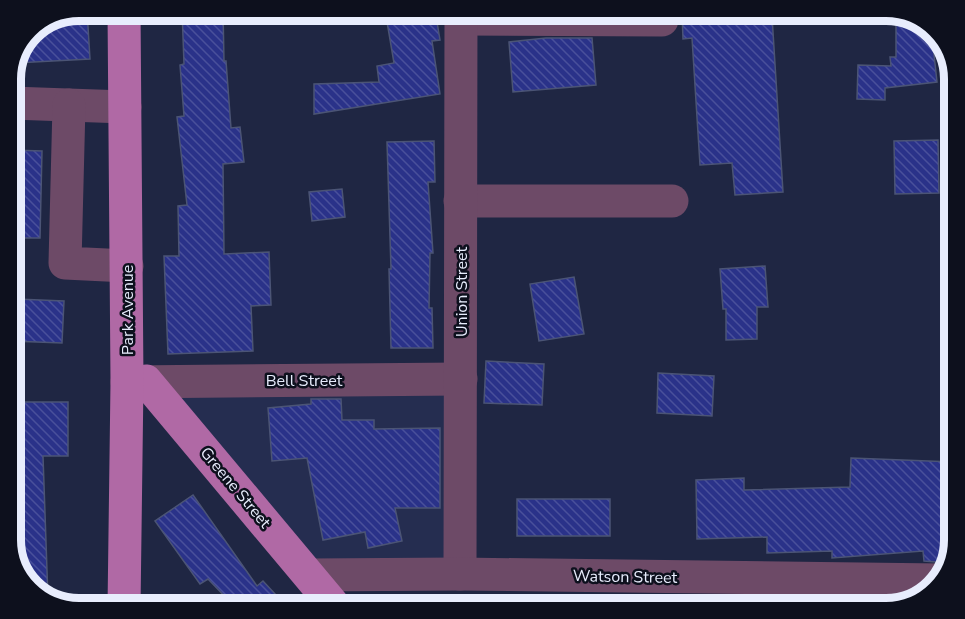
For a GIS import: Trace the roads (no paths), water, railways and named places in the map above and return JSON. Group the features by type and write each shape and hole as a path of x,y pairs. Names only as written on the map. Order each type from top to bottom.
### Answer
{"main road":[{"name":"Park Avenue","path":"124,21 127,266 137,382 125,598"},
{"name":"Greene Street","path":"137,382 310,575 328,598"}],"street":[{"name":"Union Street","path":"460,574 461,21"},
{"path":"21,103 125,107"},
{"path":"69,105 65,263 127,266"},
{"path":"460,201 672,201"},
{"name":"Bell Street","path":"137,382 461,379"},
{"name":"Watson Street","path":"310,575 460,574 928,580"}]}
